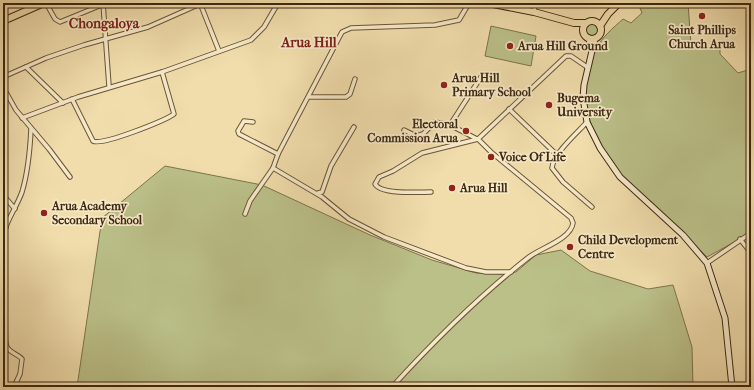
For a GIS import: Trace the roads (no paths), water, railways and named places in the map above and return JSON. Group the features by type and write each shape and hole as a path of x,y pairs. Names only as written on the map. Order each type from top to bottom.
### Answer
{"main road":[{"path":"4,21 45,3"},
{"path":"488,3 504,5 574,23 594,21 608,14"},
{"path":"592,38 600,34 600,26 608,14 619,3"},
{"path":"594,21 600,26"},
{"path":"574,23 592,38"},
{"path":"584,32 586,23"},
{"path":"592,38 583,98 587,122 600,148 620,178 683,235 707,263 725,318 732,387"}],"street":[{"path":"45,3 55,19 60,22 104,4 109,86"},
{"path":"22,118 109,86 162,72 251,40 264,28 278,3"},
{"path":"246,214 250,201 273,168 278,154 345,30 351,28 435,25 459,20 469,3"},
{"path":"534,12 535,3"},
{"path":"3,78 46,58 107,38 148,27 200,4 219,51"},
{"path":"3,12 4,21"},
{"path":"431,192 396,192 381,190 375,184 379,177 393,171 422,153 478,139 566,56 571,56 587,67"},
{"path":"26,67 63,103"},
{"path":"72,99 93,141 97,143 108,140 145,127 174,114 174,109 162,72"},
{"path":"450,126 481,77"},
{"path":"309,97 346,97 350,94 355,79"},
{"path":"3,88 4,93 22,118 49,149 70,177"},
{"path":"509,109 557,155"},
{"path":"253,122 244,121 238,131 239,134 278,154"},
{"path":"392,387 473,304 535,253 560,239 570,231 573,222 571,218 491,152 478,139 450,126 436,122 423,134 416,136 404,130"},
{"path":"587,122 557,155 552,164 554,173 592,206"},
{"path":"317,193 322,192 331,166 354,127"},
{"path":"3,241 3,233 22,192 27,169 31,129"},
{"path":"273,168 317,193 344,216 358,225 403,245 441,260 478,271 512,272"},
{"path":"3,195 15,209"},
{"path":"707,263 740,239 751,233"},
{"path":"740,239 751,254"},
{"path":"3,324 6,333 4,341 7,348 22,359 20,374 14,387"}],"place":[{"name":"Saint Phillips Church Arua","path":"702,16"},
{"name":"Arua Hill Ground","path":"510,46"},
{"name":"Arua Hill Primary School","path":"444,85"},
{"name":"Bugema University","path":"549,105"},
{"name":"Electoral Commission Arua","path":"466,131"},
{"name":"Voice Of Life","path":"491,157"},
{"name":"Arua Hill","path":"452,188"},
{"name":"Arua Academy Secondary School","path":"44,213"},
{"name":"Child Development Centre","path":"570,247"}],"district":[{"name":"Chongaloya","path":"104,23"},
{"name":"Arua Hill","path":"309,42"}]}
